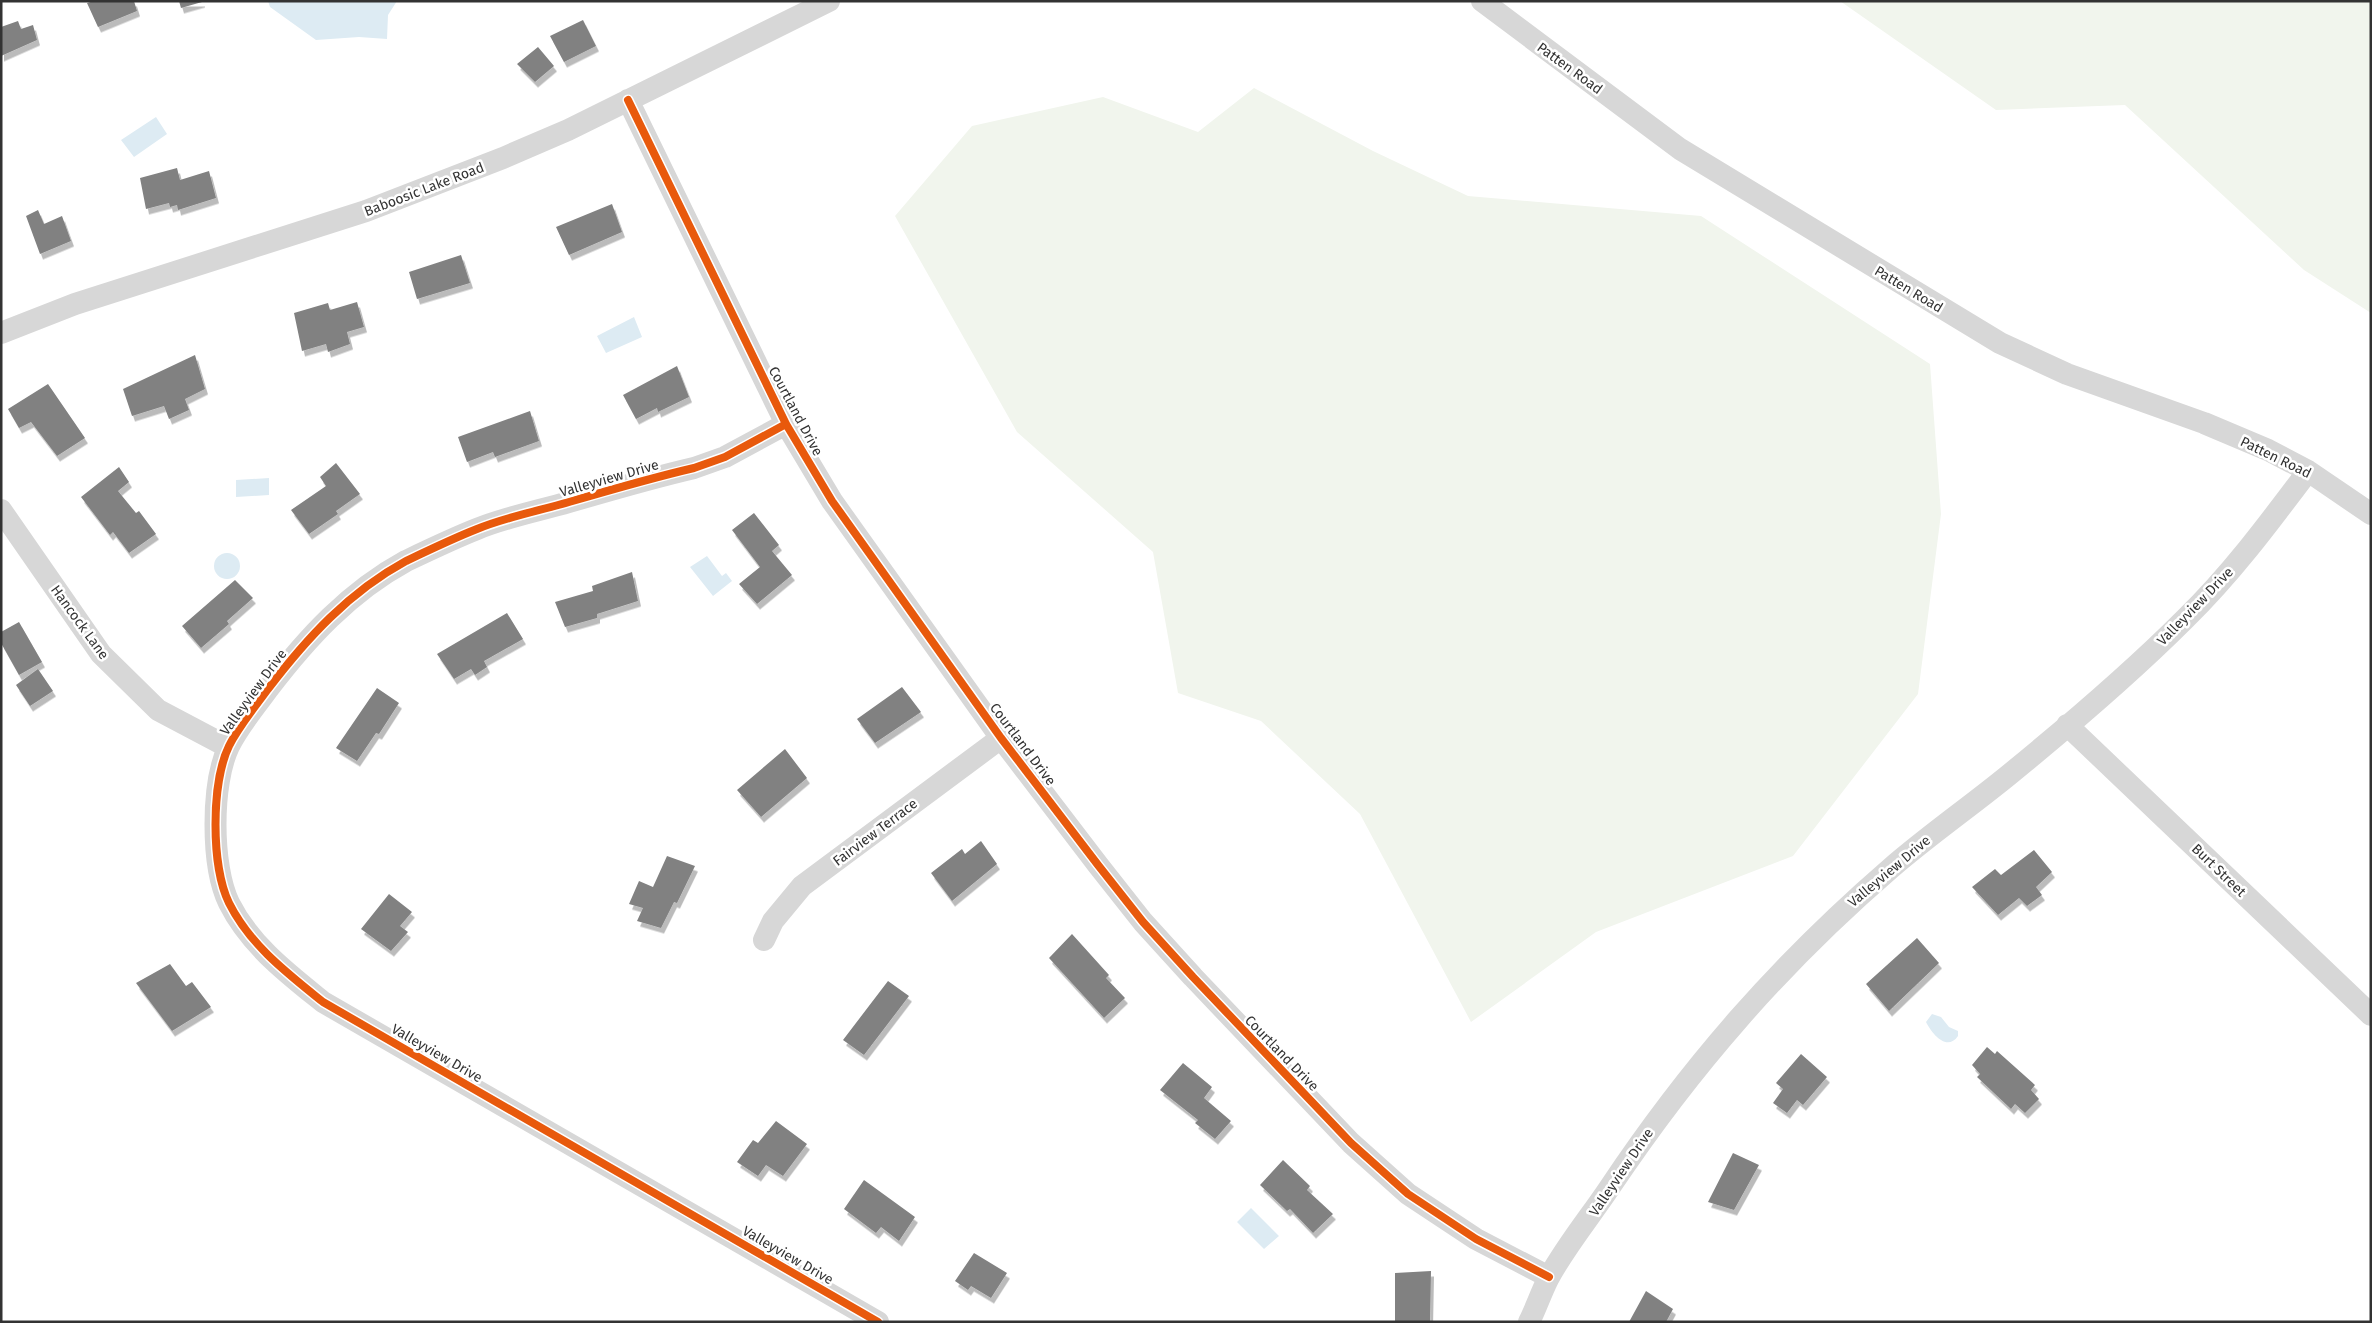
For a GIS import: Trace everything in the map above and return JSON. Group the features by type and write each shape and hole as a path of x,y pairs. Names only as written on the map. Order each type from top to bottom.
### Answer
{"street":[{"name":"Baboosic Lake Road","path":"1,332 75,304 366,211 503,158 628,100 829,1"},
{"name":"Patten Road","path":"1482,1 1680,149 2000,343 2067,374 2204,423 2268,450 2308,471 2371,514"},
{"name":"Courtland Drive","path":"628,100 786,424 832,501 1002,738 1143,922 1351,1143 1408,1194 1476,1239 1549,1277"},
{"name":"Valleyview Drive","path":"786,424 726,457 694,468 478,528 407,561 353,596 331,615 291,659 253,709 228,747 217,789 218,871 228,901 243,928 278,966 323,1002 878,1322"},
{"name":"Valleyview Drive","path":"1529,1322 1549,1277 1641,1140 1685,1081 1783,969 1837,916 1893,866 2010,774 2130,671 2187,618 2256,540 2308,471"},
{"name":"Hancock Lane","path":"1,510 101,654 158,710 228,747"},
{"name":"Burt Street","path":"2067,725 2371,1015"},
{"name":"Fairview Terrace","path":"764,940 773,921 802,886 1002,738"}],"shaded area":[{"path":"268,1 397,1 388,15 387,39 359,37 316,40 270,7"},
{"path":"1840,1 2371,1 2371,313 2304,270 2125,105 1996,110"},
{"path":"1254,88 1373,151 1468,196 1701,216 1930,364 1941,514 1918,694 1793,856 1596,932 1471,1022 1360,814 1261,721 1178,693 1153,552 1017,432 895,216 972,126 1103,97 1198,132"},
{"path":"156,117 167,134 134,157 121,140"},
{"path":"634,317 642,337 606,353 597,336"},
{"path":"269,478 269,495 236,497 236,480"},
{"path":"227,553 236,557 240,566 236,575 227,579 218,575 214,566 218,557"},
{"path":"707,556 722,576 726,573 732,581 713,596 690,567"},
{"path":"1932,1014 1941,1017 1949,1027 1958,1031 1958,1036 1954,1040 1945,1042 1932,1032 1926,1022"},
{"path":"1251,1208 1279,1236 1264,1249 1237,1222"}],"building":[{"path":"94,1 134,1 137,11 98,27 87,3"},
{"path":"179,1 202,1 202,2 181,8"},
{"path":"583,20 596,46 564,62 550,36"},
{"path":"18,21 21,29 33,25 37,40 1,56 1,27"},
{"path":"538,47 554,66 535,82 517,64"},
{"path":"177,168 180,180 209,171 216,198 178,210 177,205 170,207 169,203 146,209 140,178"},
{"path":"612,204 622,232 569,255 556,227"},
{"path":"38,210 44,224 62,216 71,241 40,254 26,216"},
{"path":"461,255 470,283 417,299 409,272"},
{"path":"357,302 364,327 347,332 350,344 328,352 326,344 302,351 294,313 328,303 330,310"},
{"path":"195,355 205,389 185,399 189,410 169,419 164,406 132,416 123,389"},
{"path":"677,366 689,397 658,412 657,408 636,419 623,395"},
{"path":"48,384 85,438 57,456 31,422 19,428 8,409"},
{"path":"530,411 539,441 495,457 493,452 467,462 458,437"},
{"path":"336,463 360,494 336,511 338,514 309,534 291,510 326,486 320,477"},
{"path":"119,467 129,482 118,491 136,513 139,511 156,534 129,553 113,532 110,535 81,497"},
{"path":"754,513 779,545 772,551 792,575 757,604 739,584 760,567 732,530"},
{"path":"632,572 638,601 597,614 597,618 565,627 555,602 593,591 592,586"},
{"path":"235,580 253,598 227,621 229,624 201,648 182,626"},
{"path":"507,613 523,639 484,661 487,667 475,675 471,669 454,679 437,654"},
{"path":"19,622 42,662 19,675 1,643 1,632"},
{"path":"38,669 53,691 30,706 16,685"},
{"path":"902,687 921,712 875,743 857,719"},
{"path":"377,688 399,703 379,734 376,733 357,761 336,748"},
{"path":"785,749 807,778 761,817 737,790"},
{"path":"981,841 997,864 952,901 931,873 962,849 965,854"},
{"path":"2034,850 2052,872 2036,887 2042,895 2027,906 2019,898 1998,915 1972,887 1995,869 2001,875"},
{"path":"667,856 695,866 677,903 674,902 661,928 637,921 643,908 629,904 639,881 653,887"},
{"path":"389,894 412,912 400,926 408,932 391,951 361,929"},
{"path":"1072,934 1109,975 1106,978 1125,998 1104,1018 1049,958"},
{"path":"1917,938 1939,963 1889,1011 1866,984"},
{"path":"170,964 186,986 192,982 211,1007 172,1031 136,983"},
{"path":"888,981 909,996 864,1055 843,1040"},
{"path":"1987,1047 1995,1054 1997,1051 2035,1085 2031,1090 2039,1099 2025,1113 2015,1104 2011,1109 1977,1077 1980,1074 1972,1065"},
{"path":"1801,1054 1827,1077 1803,1105 1797,1100 1787,1113 1773,1103 1783,1089 1776,1083"},
{"path":"1183,1063 1212,1087 1204,1098 1231,1121 1215,1139 1195,1123 1198,1120 1160,1090"},
{"path":"776,1121 807,1144 783,1176 766,1165 758,1176 737,1162 753,1140 758,1143"},
{"path":"1733,1153 1759,1165 1734,1210 1708,1202"},
{"path":"1283,1160 1310,1186 1307,1190 1333,1214 1313,1233 1290,1209 1287,1211 1260,1185"},
{"path":"864,1180 915,1217 899,1241 881,1227 876,1233 844,1209"},
{"path":"974,1253 1007,1273 991,1298 971,1286 968,1290 955,1281"},
{"path":"1431,1271 1430,1322 1395,1322 1395,1273"},
{"path":"1646,1291 1673,1309 1666,1322 1629,1322"}],"cycle path":[{"path":"628,100 786,424 832,501 1001,738 1098,865 1143,922 1193,977 1351,1143 1408,1194 1476,1239 1549,1277"},
{"path":"786,424 725,457 694,468 477,529 406,561 366,587 330,618 298,652 268,689 233,739 223,762 219,781 216,802 216,847 223,887 229,903 247,932 270,957 323,1002 878,1322"}]}
